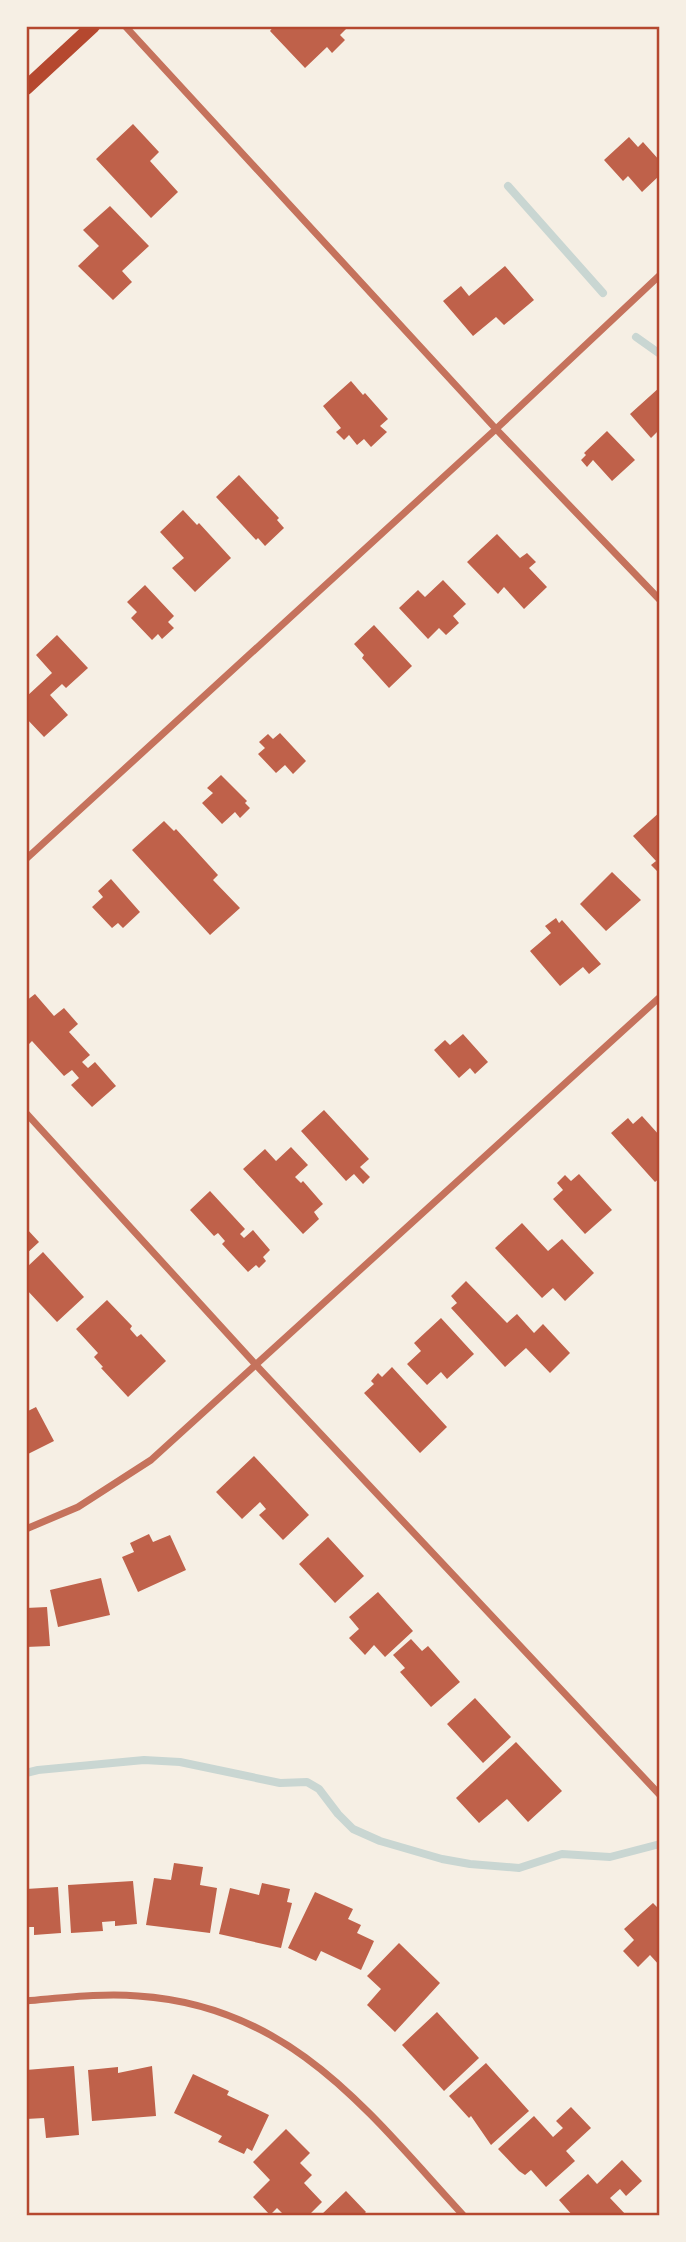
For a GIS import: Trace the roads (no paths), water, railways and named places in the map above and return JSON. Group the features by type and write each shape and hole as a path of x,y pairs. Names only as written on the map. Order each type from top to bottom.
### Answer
{"main road":[{"path":"26,88 93,26"}],"street":[{"path":"125,26 496,429 660,600"},
{"path":"26,859 496,429 660,275"},
{"path":"26,1530 78,1507 151,1460 660,997"},
{"path":"26,1113 256,1365 660,1795"},
{"path":"26,2001 101,1994 139,1996 212,2010 258,2028 302,2053 341,2085 464,2216"}],"waterway":[{"path":"508,186 603,293"},
{"path":"636,337 660,354"},
{"path":"26,1773 144,1760 180,1762 280,1783 307,1782 319,1789 353,1829 380,1841 470,1864 519,1868 562,1854 610,1857 660,1844"}]}
